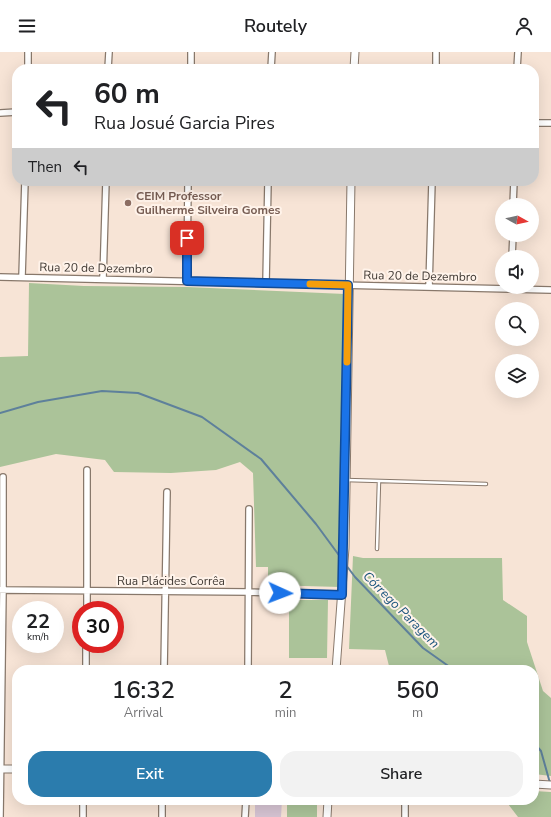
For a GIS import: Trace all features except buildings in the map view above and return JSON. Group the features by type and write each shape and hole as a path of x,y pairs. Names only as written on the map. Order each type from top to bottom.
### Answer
{"street":[{"path":"28,52 28,64"},
{"path":"108,64 109,52"},
{"path":"191,52 191,64"},
{"path":"271,64 272,52"},
{"path":"354,64 355,52"},
{"path":"436,52 436,64"},
{"path":"518,52 518,64"},
{"path":"0,113 12,112"},
{"path":"539,122 551,123"},
{"path":"22,277 25,186"},
{"path":"103,279 106,186"},
{"path":"187,281 188,186"},
{"path":"266,283 268,186"},
{"path":"336,665 345,548 348,285 351,186"},
{"path":"429,287 432,186"},
{"path":"513,198 514,186"},
{"name":"Rua 20 de Dezembro","path":"0,277 495,288"},
{"name":"Rua 20 de Dezembro","path":"539,289 551,290"},
{"path":"87,470 87,601"},
{"path":"0,817 3,478"},
{"path":"164,665 167,492"},
{"path":"248,665 249,509"},
{"name":"Rua Plácides Corrêa","path":"2,590 87,592 249,592 342,595"},
{"path":"86,653 86,665"},
{"path":"0,769 12,769"},
{"path":"83,805 83,817"},
{"path":"162,805 162,817"},
{"path":"245,817 246,805"},
{"path":"327,817 328,805"},
{"path":"405,805 405,817"}],"lane":[{"path":"346,480 486,484"},
{"path":"377,549 379,481"}],"green space":[{"path":"29,283 84,286 187,287 345,294 340,587 268,585 268,567 256,567 253,473 240,462 216,470 171,473 114,472 105,460 56,454 0,467 0,357 28,356"},
{"path":"353,556 363,558 502,558 503,600 527,616 527,642 535,665 389,665 385,650 349,649"},
{"path":"289,600 328,600 327,658 289,658"},
{"path":"539,679 543,691 551,698 551,776 539,775"},
{"path":"539,791 551,792 551,817 518,817 509,805 539,805"},
{"path":"287,805 317,805 317,817 287,817"}],"waterway":[{"name":"Córrego Paragem","path":"0,413 38,402 102,391 138,393 202,417 261,459 316,524 341,558"},
{"name":"Córrego Paragem","path":"346,565 355,577 423,648 447,665"},
{"name":"Córrego Paragem","path":"539,749 541,751 550,783"}],"slow traffic":[{"path":"310,284 348,285 347,362"}],"place":[{"name":"CEIM Professor Guilherme Silveira Gomes","path":"128,203"}],"route":[{"path":"187,238 187,281 348,285 345,548 342,595 280,593"}]}
